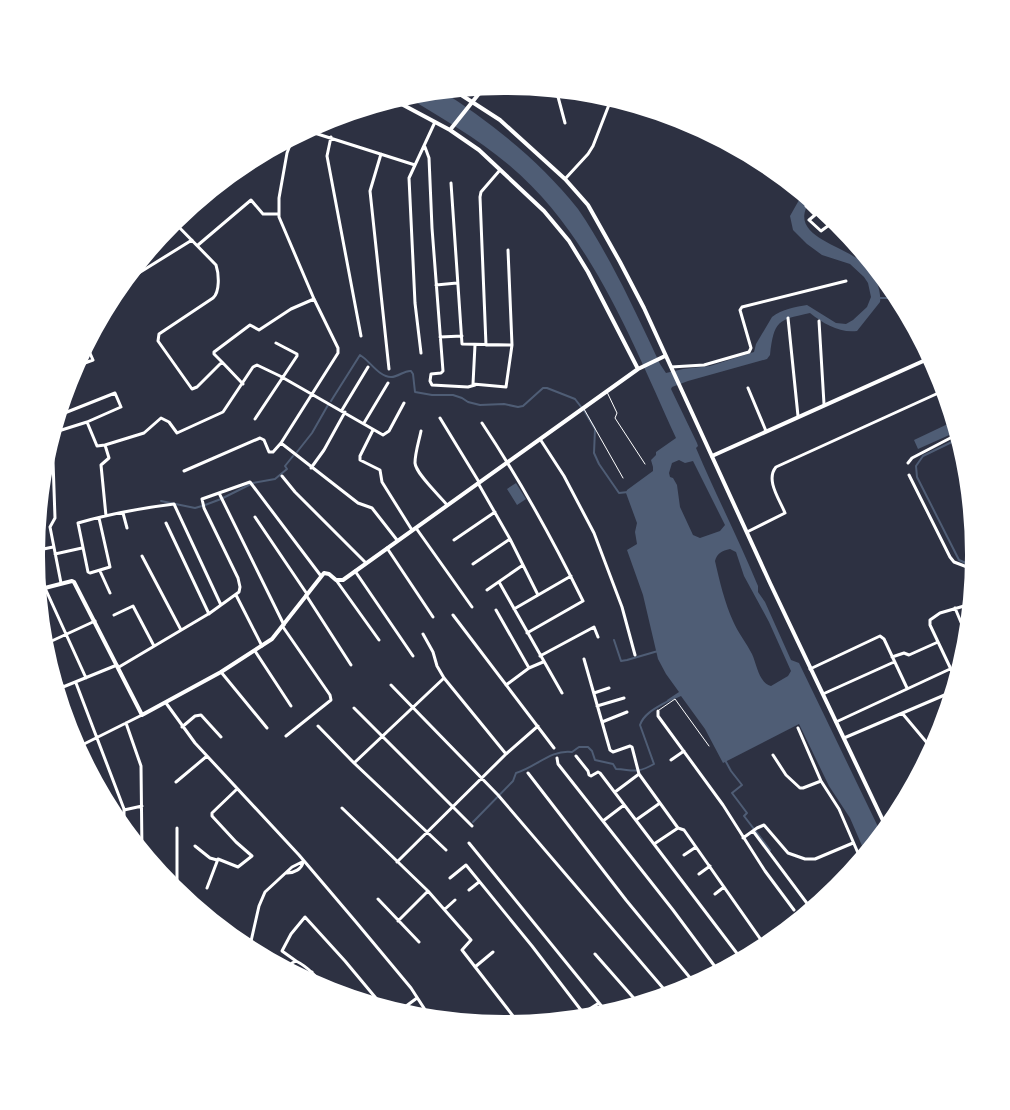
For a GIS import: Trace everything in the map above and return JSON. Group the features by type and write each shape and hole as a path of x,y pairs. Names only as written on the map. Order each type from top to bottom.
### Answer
{"street":[{"path":"451,128 480,93"},
{"path":"459,95 471,104 500,120 565,179 588,205 620,262 663,357 671,368 810,669 883,821"},
{"path":"558,95 565,123"},
{"path":"402,104 435,122 451,128 501,169 544,211 569,241 639,368"},
{"path":"565,179 593,146 609,104"},
{"path":"421,353 414,303 409,178 435,122"},
{"path":"316,133 415,165"},
{"path":"331,138 326,156 362,336"},
{"path":"184,471 260,438 262,438 271,453 281,443 338,353 338,348 314,299 278,214 279,198 290,146"},
{"path":"425,147 429,158 432,228 443,371 431,374 432,385 474,385 506,388 512,346 508,250"},
{"path":"381,154 370,191 389,369"},
{"path":"486,345 480,197 481,192 501,169"},
{"path":"450,183 462,342 464,346 512,346"},
{"path":"198,245 251,200 263,214 278,214"},
{"path":"806,206 814,215 809,220 821,231 829,225"},
{"path":"179,227 198,245 217,268 217,294 159,334 158,341 192,389 197,387 222,362"},
{"path":"137,274 192,240"},
{"path":"671,368 704,365 749,352 751,348 740,310 742,307 846,281"},
{"path":"436,285 457,283"},
{"path":"243,384 214,352 250,325 259,330 291,309 314,299"},
{"path":"788,318 798,416"},
{"path":"819,321 824,404"},
{"path":"440,337 462,336"},
{"path":"255,419 297,355 276,343"},
{"path":"474,385 475,345"},
{"path":"84,363 94,360 90,351"},
{"path":"336,580 342,580 639,368 663,357"},
{"path":"712,456 924,360"},
{"path":"87,422 97,446 100,447 144,433 161,418 169,422 177,433 180,432 223,412 253,367 257,365 344,411 373,430 386,434 404,404"},
{"path":"311,468 324,450 368,367"},
{"path":"364,423 388,383"},
{"path":"748,388 766,431"},
{"path":"59,432 121,407 115,393 65,413"},
{"path":"747,532 785,513 771,480 772,471 776,467 938,393"},
{"path":"440,418 510,539 538,595"},
{"path":"482,423 534,505 583,601 527,633"},
{"path":"373,430 360,456 360,460 380,470 382,482 472,607"},
{"path":"420,431 416,465 426,482 447,505"},
{"path":"908,463 912,458 952,437"},
{"path":"540,438 588,519 622,607 635,655"},
{"path":"281,443 358,503 372,508 397,540"},
{"path":"105,445 109,458 101,465 106,516"},
{"path":"53,457 55,518 50,527 61,584"},
{"path":"282,476 295,492 366,563"},
{"path":"909,476 950,557 954,562 968,567"},
{"path":"61,684 64,687 118,666 208,614 236,595 240,587 238,578 204,508 202,499 250,482 321,576"},
{"path":"219,493 284,626 330,695 331,700 286,736"},
{"path":"100,518 110,567 90,574 77,524 106,516 174,504 221,605"},
{"path":"454,540 495,512"},
{"path":"123,513 126,528"},
{"path":"255,517 351,665"},
{"path":"166,523 208,614"},
{"path":"473,564 510,539"},
{"path":"42,549 53,547"},
{"path":"55,554 82,548"},
{"path":"387,548 433,617"},
{"path":"142,556 181,630"},
{"path":"487,590 523,565"},
{"path":"355,570 413,656"},
{"path":"100,571 110,593"},
{"path":"83,745 166,703 272,640 306,594 326,572 336,580 378,640"},
{"path":"514,609 571,576"},
{"path":"86,678 45,588 74,582 142,715"},
{"path":"499,582 562,693"},
{"path":"236,595 262,646"},
{"path":"114,615 134,606 154,646"},
{"path":"952,673 930,620 940,613 965,606"},
{"path":"955,608 962,625"},
{"path":"496,610 529,668"},
{"path":"453,615 554,748"},
{"path":"50,641 95,621"},
{"path":"540,656 594,627 598,637"},
{"path":"423,634 444,678 506,754"},
{"path":"810,669 879,636 883,638 906,688"},
{"path":"892,657 904,653 908,655 938,642"},
{"path":"255,651 291,706"},
{"path":"584,659 611,751 632,747 639,772 678,828 683,829 710,866 761,940"},
{"path":"506,685 529,668 543,662"},
{"path":"823,694 894,662"},
{"path":"836,722 950,668"},
{"path":"221,672 267,728"},
{"path":"354,763 444,678"},
{"path":"76,683 124,810 124,818"},
{"path":"391,685 498,795 664,989"},
{"path":"594,693 609,688"},
{"path":"844,738 946,694"},
{"path":"597,706 624,698"},
{"path":"166,703 182,727 303,862 407,983 426,1011"},
{"path":"354,708 472,826"},
{"path":"658,711 658,716 723,805 743,838 794,910"},
{"path":"602,722 628,712"},
{"path":"902,713 927,744"},
{"path":"182,727 195,716 201,715 221,737"},
{"path":"126,723 141,766 142,842"},
{"path":"318,726 354,763 446,850"},
{"path":"398,862 506,754 538,726"},
{"path":"798,728 820,781 839,809 858,854"},
{"path":"671,760 684,751"},
{"path":"773,755 786,775 800,788 820,781"},
{"path":"176,782 207,756"},
{"path":"576,756 591,776 599,773 615,792 738,955"},
{"path":"557,758 558,764 715,967"},
{"path":"615,792 639,772"},
{"path":"528,773 626,900 691,978"},
{"path":"195,846 210,858 238,867 252,856 212,816 212,813 238,789"},
{"path":"636,820 660,803"},
{"path":"603,821 624,805"},
{"path":"124,810 142,806"},
{"path":"342,808 428,891 471,940 462,950 514,1018"},
{"path":"743,838 754,830 766,826 788,853 810,860 854,843"},
{"path":"177,828 177,881"},
{"path":"654,844 678,828"},
{"path":"754,830 808,905"},
{"path":"469,843 602,1007"},
{"path":"684,855 696,847"},
{"path":"207,888 217,860"},
{"path":"251,942 263,896 296,865 303,862"},
{"path":"450,878 466,865 582,1011"},
{"path":"699,874 710,866"},
{"path":"469,890 479,882"},
{"path":"714,894 724,887"},
{"path":"398,921 428,891"},
{"path":"378,899 419,942"},
{"path":"444,909 455,900"},
{"path":"316,977 282,951 291,934 305,917 377,1000"},
{"path":"475,967 493,952"},
{"path":"595,954 635,999"},
{"path":"290,965 296,961"},
{"path":"405,1007 417,998"},
{"path":"588,1010 599,1004"}],"lane":[{"path":"607,391 617,413 615,418 645,464"},
{"path":"583,408 623,478"},
{"path":"658,711 675,699 709,746"}],"water":[{"path":"449,96 478,115 532,159 564,192 582,215 617,274 666,373 710,366 754,352 756,344 772,317 785,310 807,305 836,323 846,324 867,307 871,297 868,283 864,277 850,264 822,255 793,230 790,216 800,199 808,205 805,211 805,220 808,228 825,241 861,260 876,278 880,302 857,331 844,331 832,327 810,313 784,320 776,328 770,355 767,359 688,381 671,389 697,443 698,446 696,448 751,569 758,586 758,592 765,602 791,660 799,663 879,828 863,848 850,818 829,786 799,724 723,763 705,729 681,696 668,702 667,700 679,692 658,659 643,595 627,550 637,544 635,532 637,523 626,493 627,490 653,471 651,460 656,455 656,452 676,438 626,328 587,257 564,224 538,193 509,165 458,128 414,101","holes":["679,460 685,463 693,461 725,525 720,531 700,538 693,535 680,507 677,485 669,473 672,463","730,549 736,552 744,576 769,622 791,671 788,676 771,686 761,677 752,654 735,625 720,583 715,561 717,556"]},
{"path":"948,424 952,434 918,449 914,440"},
{"path":"516,483 526,499 517,505 507,489"}],"waterway":[{"path":"880,298 890,298"},
{"path":"331,401 360,355 379,372 387,376 394,377 411,371 415,392 432,395 453,395 480,405 504,404 518,407 523,406 543,388 547,388 575,399 595,429 594,453 599,464 619,493 628,492"},
{"path":"297,452 312,433 328,405"},
{"path":"953,441 923,456 916,466 917,477 959,560 968,564"},
{"path":"253,483 275,479 287,469 285,466 293,456"},
{"path":"223,498 251,484"},
{"path":"205,505 221,499"},
{"path":"161,501 195,508 202,506"},
{"path":"614,640 621,661 658,651"},
{"path":"473,822 513,781 516,773 557,753 572,752 579,747 588,747 592,751 595,760 613,764 616,769 639,770 654,764 640,725 648,714 668,701"},
{"path":"725,760 742,785 732,793 747,813 744,816 770,850"}]}
